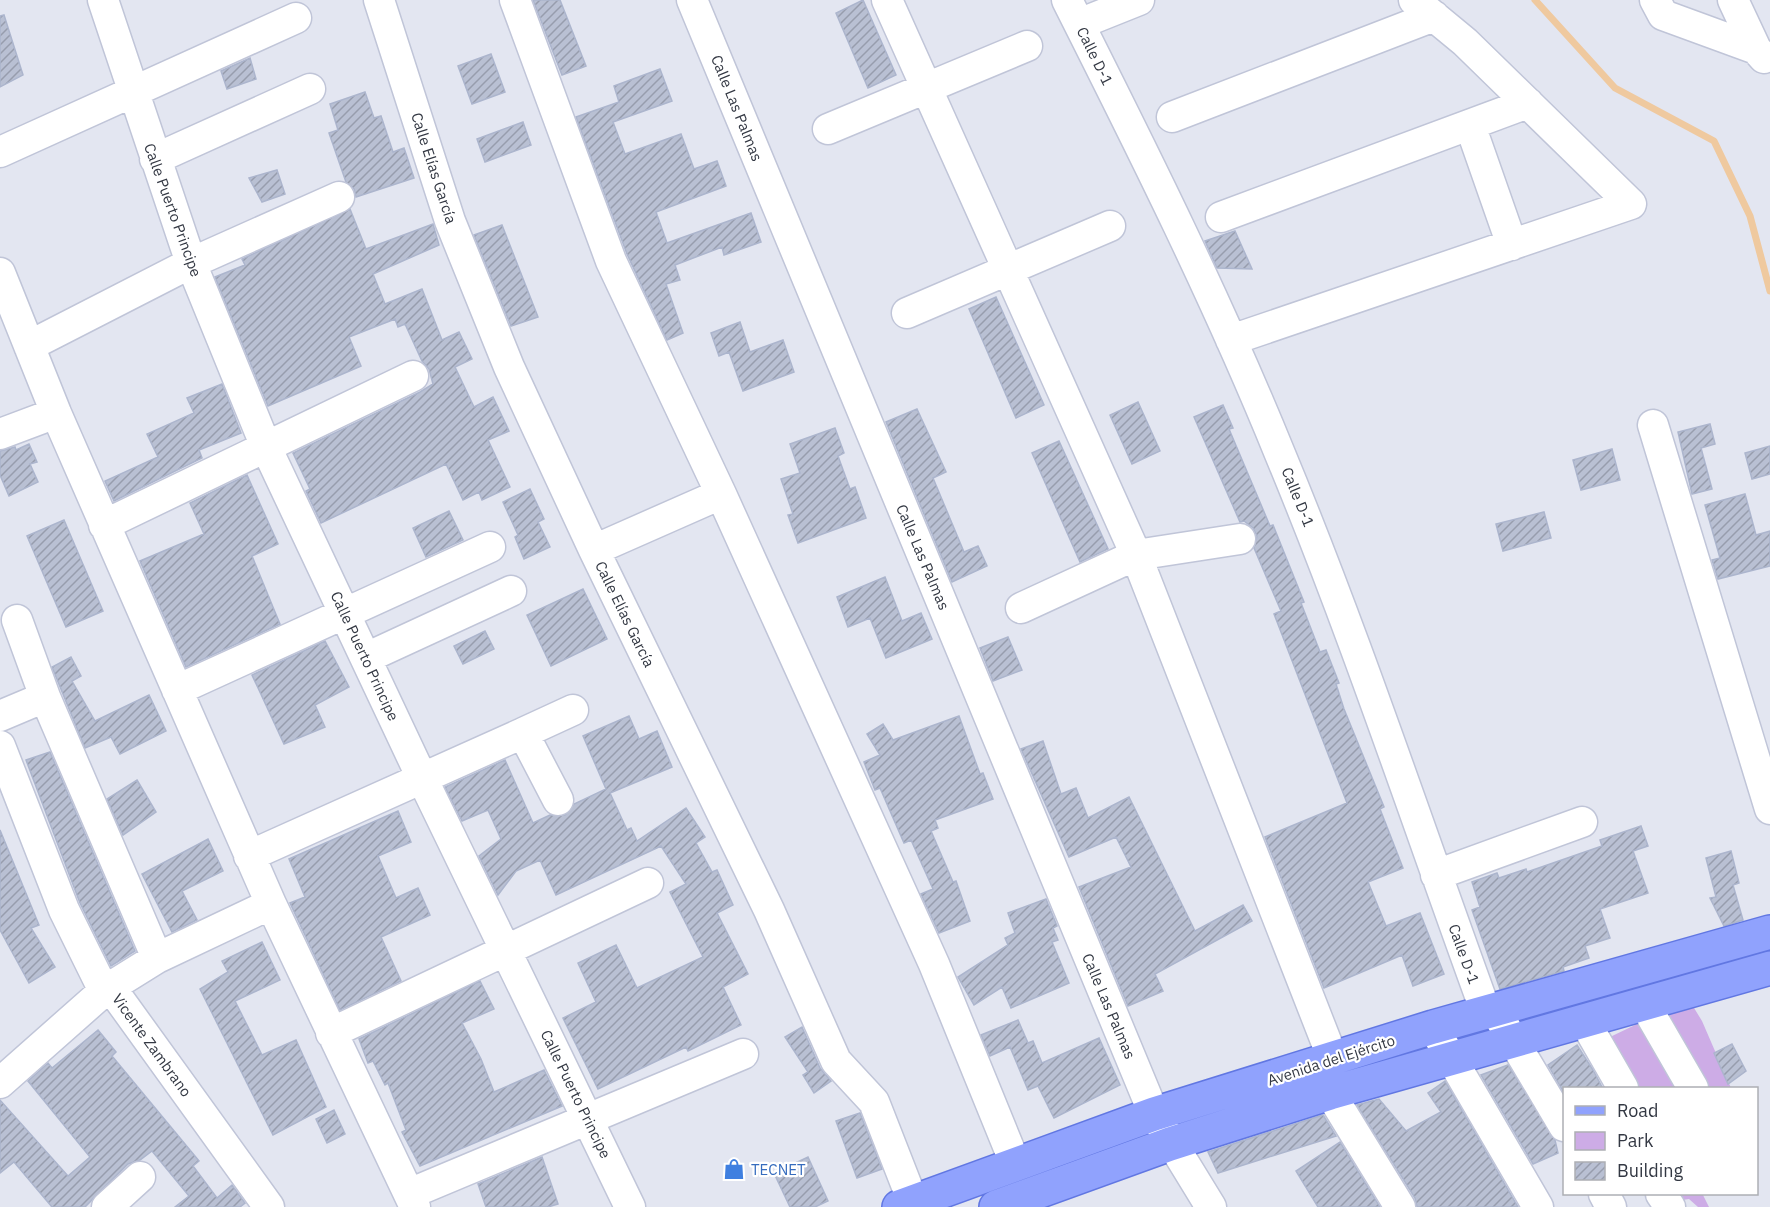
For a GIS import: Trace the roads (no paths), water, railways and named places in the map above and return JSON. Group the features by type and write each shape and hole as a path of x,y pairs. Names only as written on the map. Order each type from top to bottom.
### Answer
{"main road":[{"name":"Avenida del Ejército","path":"909,1205 1016,1163 1154,1114 1433,1027 1770,932"},
{"name":"Avenida del Ejército","path":"996,1207 1170,1144 1330,1093 1770,968"}],"street":[{"name":"Calle Puerto Principe","path":"103,0 191,262 266,447 422,778 630,1207"},
{"name":"Calle Elías García","path":"379,0 467,268 509,367 594,550 769,910 836,1061 874,1102 909,1205"},
{"path":"515,0 611,261 722,494 934,964 1016,1163"},
{"name":"Calle Las Palmas","path":"692,0 1154,1114 1170,1144 1211,1207"},
{"path":"886,0 928,88 1136,555 1333,1059"},
{"path":"1073,12 1139,0"},
{"path":"1655,0 1663,15 1763,56"},
{"path":"1733,0 1763,56"},
{"path":"1172,117 1424,8 1528,103 1631,204 1231,340"},
{"name":"Calle D-1","path":"1073,12 1166,200 1231,340 1317,546 1436,875 1490,1011 1515,1041 1563,1124"},
{"path":"0,152 296,18"},
{"path":"828,129 1027,46"},
{"path":"155,159 310,89"},
{"path":"1221,217 1528,103"},
{"path":"1470,125 1512,245"},
{"path":"28,346 191,262 339,197"},
{"path":"907,313 1110,226"},
{"path":"0,273 56,413 249,856 412,1200 588,1119 743,1054"},
{"path":"104,525 413,376"},
{"path":"0,434 56,413"},
{"path":"1653,425 1770,809"},
{"path":"594,550 722,494"},
{"path":"1021,608 1136,555 1240,539"},
{"path":"177,690 490,547"},
{"path":"366,658 511,591"},
{"path":"17,620 45,697 157,958"},
{"path":"0,716 45,697"},
{"path":"249,856 573,711"},
{"path":"524,733 558,800"},
{"name":"Vicente Zambrano","path":"0,746 64,910 108,990 269,1207"},
{"path":"1436,875 1582,822"},
{"path":"331,1033 648,883"},
{"path":"0,1083 108,990 157,958 271,904"},
{"path":"1645,1005 1692,1087"},
{"path":"1585,1022 1622,1087"},
{"path":"1433,1027 1538,1207"},
{"path":"1330,1093 1400,1207"},
{"path":"107,1207 140,1177"}],"waterway":[{"path":"1535,0 1615,88 1714,141 1750,216 1770,291"}],"place":[{"name":"TECNET","path":"734,1169"}]}
